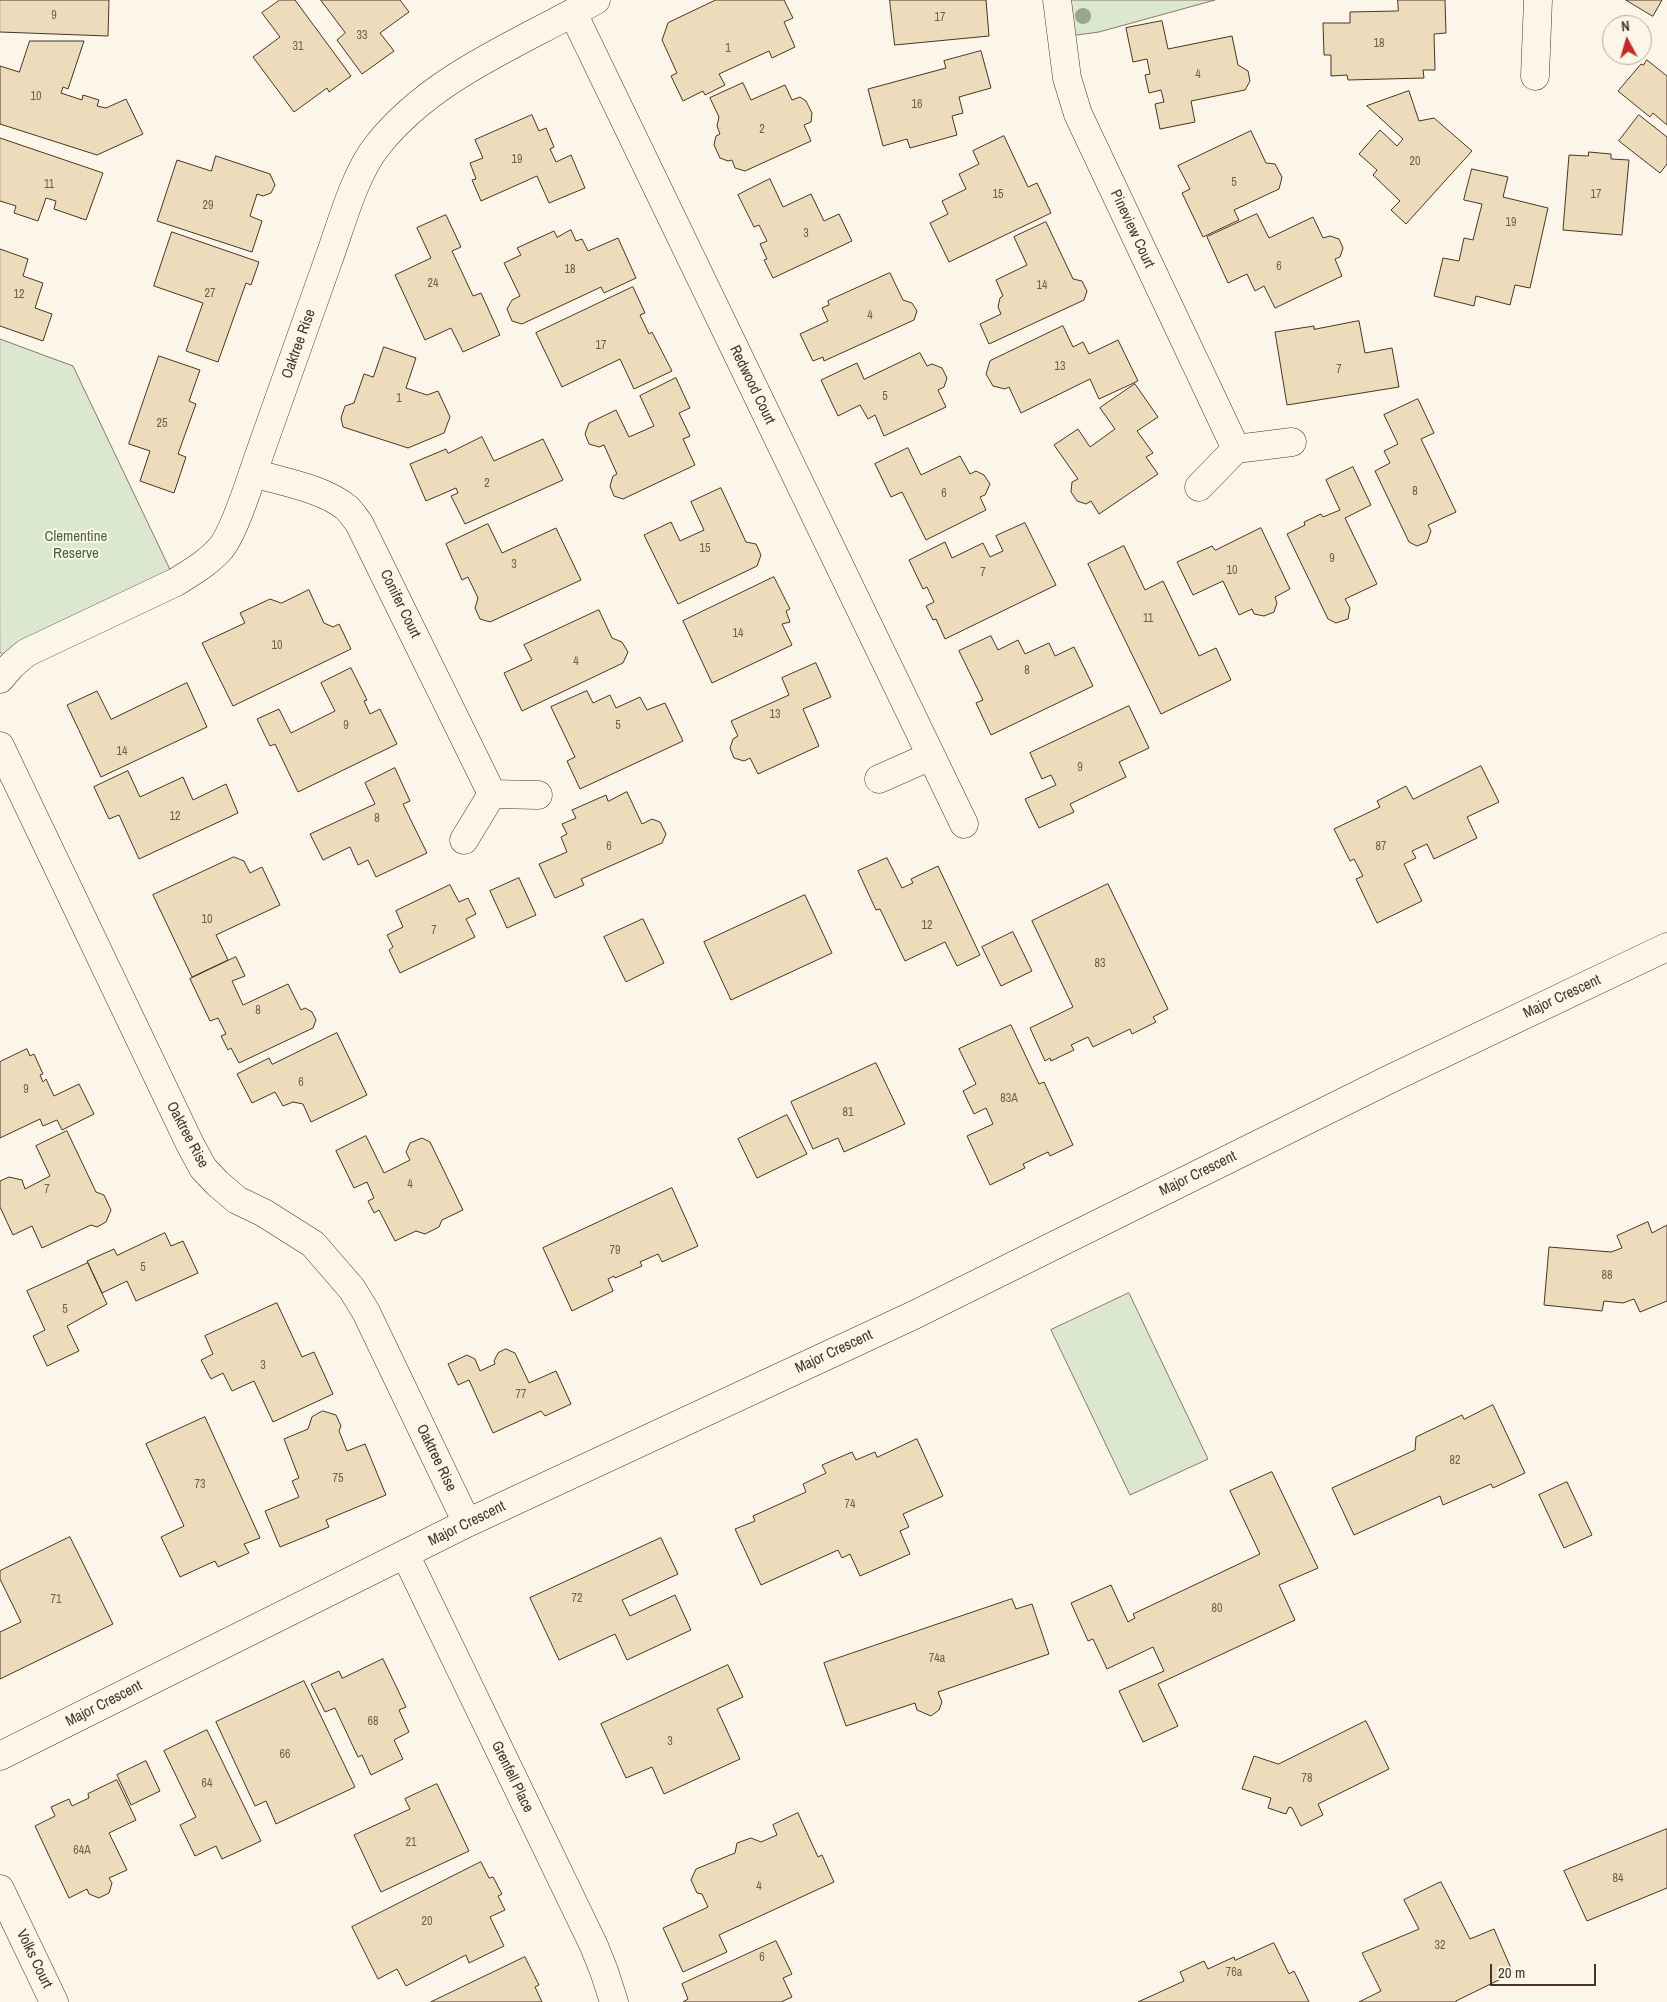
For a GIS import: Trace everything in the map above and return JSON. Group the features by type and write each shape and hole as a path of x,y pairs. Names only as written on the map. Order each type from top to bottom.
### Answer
{"street":[{"name":"Pineview Court","path":"1057,0 1067,78 1078,114 1236,449"},
{"path":"1535,76 1538,0"},
{"name":"Oaktree Rise","path":"0,679 26,653 176,582 207,561 222,546 231,530 253,472 349,201 376,148 392,128 419,105 472,66 585,6"},
{"name":"Redwood Court","path":"585,6 964,824"},
{"path":"1199,487 1236,449 1292,442"},
{"name":"Conifer Court","path":"253,472 333,499 347,509 359,523 492,794"},
{"name":"Oaktree Rise","path":"0,746 203,1168 237,1200 264,1213 312,1244 352,1289 366,1312 468,1523"},
{"path":"879,779 931,756"},
{"path":"464,840 492,794 538,795"},
{"name":"Major Crescent","path":"0,1756 468,1523 914,1315 1392,1078 1667,947"},
{"name":"Grenfell Place","path":"405,1554 594,1946 614,2002"},
{"name":"Volks Court","path":"0,1889 54,2002"}],"green space":[{"path":"1057,0 1215,0 1099,32 1062,37"},
{"name":"Clementine Reserve","path":"0,339 73,366 176,582 12,665 0,652"},
{"path":"1129,1293 1208,1459 1130,1495 1051,1330"}],"building":[{"path":"0,0 109,0 108,36 0,32"},
{"path":"280,0 295,0 351,76 329,92 327,88 294,112 253,57 280,37 262,13"},
{"path":"321,0 400,0 409,12 380,33 394,51 362,74 337,40 345,33"},
{"path":"716,0 784,0 793,18 784,22 795,47 772,58 769,51 719,74 725,85 705,95 703,91 683,101 671,76 677,73 662,40 668,23"},
{"path":"890,0 986,0 989,36 895,45"},
{"path":"1398,0 1445,0 1446,33 1434,34 1435,70 1423,70 1424,78 1348,80 1347,75 1331,76 1331,55 1324,55 1323,23 1350,23 1350,12 1398,11"},
{"path":"1626,0 1662,0 1653,16"},
{"path":"1162,21 1168,49 1232,36 1238,65 1248,71 1250,81 1245,90 1191,101 1195,122 1160,129 1155,104 1164,102 1161,90 1149,93 1145,75 1150,74 1147,59 1133,62 1126,28"},
{"path":"30,41 84,41 68,89 63,87 61,93 82,100 83,95 99,100 97,106 106,108 126,99 143,134 97,155 0,124 0,66 19,72"},
{"path":"981,51 991,88 959,97 963,113 952,116 957,135 910,148 907,139 883,146 868,89 946,68 944,61"},
{"path":"1652,64 1667,76 1667,125 1653,113 1650,117 1618,91 1640,65"},
{"path":"743,83 751,100 785,85 792,100 800,97 806,101 812,113 811,122 804,125 811,141 745,171 735,168 732,160 728,161 720,158 714,145 716,136 720,134 717,126 719,117 710,98"},
{"path":"1409,91 1419,121 1434,118 1472,151 1406,224 1391,210 1400,201 1373,175 1377,170 1359,154 1380,130 1397,146 1403,139 1367,106"},
{"path":"532,115 539,131 546,128 554,147 550,149 556,162 571,155 585,188 549,203 537,176 481,201 472,180 476,179 470,163 483,158 475,140"},
{"path":"1639,115 1667,137 1667,164 1660,173 1619,141"},
{"path":"1251,131 1266,163 1275,164 1282,177 1279,189 1234,210 1239,220 1203,237 1182,193 1190,189 1178,166"},
{"path":"1004,136 1028,187 1037,183 1051,213 949,262 930,223 948,214 942,201 966,189 959,174 979,164 973,151"},
{"path":"0,138 103,173 86,220 54,209 56,201 46,198 38,221 14,213 16,206 0,201"},
{"path":"1589,152 1611,154 1611,159 1629,160 1622,235 1563,230 1569,155 1588,156"},
{"path":"216,156 270,174 275,185 271,193 263,196 257,194 250,216 262,221 252,252 157,221 177,160 211,171"},
{"path":"1472,169 1508,177 1503,197 1548,208 1530,288 1515,285 1510,305 1476,296 1474,306 1434,296 1443,258 1459,261 1464,238 1473,240 1482,204 1464,200"},
{"path":"770,179 783,207 811,194 824,221 839,214 852,241 773,278 764,260 767,259 760,244 767,241 759,225 754,227 738,195"},
{"path":"1257,214 1269,238 1313,217 1323,238 1330,236 1339,239 1343,248 1340,257 1335,259 1342,276 1275,308 1264,286 1255,291 1247,274 1228,283 1207,237"},
{"path":"446,215 461,247 452,251 473,296 481,293 500,335 463,352 451,328 425,340 395,275 431,258 417,228"},
{"path":"1046,222 1073,279 1082,281 1087,291 1084,300 989,344 980,324 1001,314 998,307 1000,298 1003,296 996,280 1027,265 1014,237"},
{"path":"571,230 576,241 582,239 588,251 618,238 636,278 604,293 601,287 522,324 512,321 507,309 512,300 520,296 504,263 521,255 517,248 554,231 557,237"},
{"path":"172,232 259,262 251,285 246,283 218,362 186,351 203,303 154,286"},
{"path":"0,249 28,259 23,276 43,283 35,308 52,314 43,341 0,326"},
{"path":"890,273 903,300 912,303 917,311 914,320 824,361 823,357 813,361 800,334 828,321 822,308 829,305 828,301"},
{"path":"633,287 645,313 640,315 649,334 652,332 672,371 634,389 620,359 562,387 536,333"},
{"path":"1359,321 1365,353 1392,348 1399,387 1287,405 1275,332 1314,326 1314,329"},
{"path":"1063,326 1073,347 1083,342 1089,354 1118,340 1138,381 1099,399 1090,379 1021,413 1009,387 1005,389 993,386 986,374 990,361"},
{"path":"384,347 416,358 406,388 427,395 438,391 450,417 444,433 408,448 343,427 341,418 345,406 354,403 364,374 373,377"},
{"path":"920,353 927,366 932,364 942,368 947,378 944,387 938,390 946,407 884,436 875,415 868,419 860,405 838,416 821,380 857,363 864,379"},
{"path":"159,356 200,370 189,401 196,404 178,454 186,457 174,493 140,481 150,451 129,444"},
{"path":"676,378 690,408 679,413 690,436 683,439 695,465 623,499 614,496 610,486 613,476 617,474 604,445 599,447 589,444 585,434 589,423 616,410 629,437 654,426 640,396"},
{"path":"1135,384 1158,417 1137,431 1153,453 1146,457 1158,474 1099,514 1091,501 1086,504 1077,501 1071,492 1072,482 1078,479 1054,445 1078,429 1090,447 1115,429 1100,408"},
{"path":"1418,399 1434,433 1421,439 1456,512 1428,525 1431,531 1427,542 1417,546 1409,542 1375,471 1390,463 1384,451 1398,444 1384,415"},
{"path":"482,437 494,461 543,439 563,480 465,524 451,496 458,493 456,488 426,501 410,464 446,449 448,453"},
{"path":"908,448 921,475 960,456 970,474 976,471 984,475 990,484 985,495 980,497 986,510 926,540 902,492 891,497 875,464"},
{"path":"1353,467 1371,505 1345,518 1377,584 1345,599 1350,608 1348,619 1336,623 1328,619 1287,534 1305,525 1304,522 1321,514 1323,517 1340,510 1326,480"},
{"path":"721,488 746,542 756,544 761,555 757,566 678,604 644,535 671,522 680,541 704,530 691,502"},
{"path":"1025,523 1056,585 945,639 936,619 933,620 926,606 934,602 927,587 923,589 909,560 945,542 952,558 983,543 990,557 1003,551 996,536"},
{"path":"488,524 502,553 556,528 581,580 490,622 480,619 475,608 478,598 468,577 462,580 446,544"},
{"path":"1261,528 1290,589 1275,597 1277,603 1274,612 1264,616 1254,614 1252,609 1239,615 1223,581 1193,595 1177,562 1212,546 1215,550"},
{"path":"1124,546 1145,590 1163,581 1199,656 1216,648 1231,680 1161,714 1088,564"},
{"path":"774,577 790,609 786,611 790,622 782,624 792,645 712,683 683,621"},
{"path":"309,590 324,623 333,627 339,624 351,649 233,706 202,643 245,623 240,613 270,599 281,603"},
{"path":"599,610 612,638 622,642 628,652 623,663 522,711 504,673 532,660 524,645"},
{"path":"991,636 998,650 1018,640 1025,654 1049,643 1055,656 1074,647 1093,686 991,735 976,703 983,700 959,651"},
{"path":"816,663 831,697 803,709 819,746 758,774 750,758 744,761 734,758 730,748 733,739 738,736 731,721 789,695 782,678"},
{"path":"351,668 367,700 364,701 370,714 380,709 397,744 298,792 275,744 270,746 257,719 279,709 291,733 335,711 321,683"},
{"path":"187,683 207,727 101,777 67,705 97,691 111,719"},
{"path":"587,691 593,703 610,695 616,708 640,697 647,710 665,703 683,741 580,789 567,761 575,757 551,707"},
{"path":"1129,706 1149,748 1119,762 1126,777 1070,804 1074,812 1039,828 1025,799 1056,785 1051,775 1042,779 1030,753"},
{"path":"1481,766 1499,802 1467,817 1477,838 1434,859 1427,844 1412,851 1416,858 1404,864 1422,901 1377,923 1356,879 1363,876 1354,859 1350,861 1334,829 1380,807 1377,801 1406,786 1413,799"},
{"path":"395,768 410,801 403,804 427,853 376,877 368,860 358,865 350,847 323,860 310,834 375,804 365,783"},
{"path":"128,771 140,797 183,777 193,800 226,784 238,813 139,859 119,815 109,819 94,787"},
{"path":"627,792 642,824 652,819 660,822 666,834 662,843 581,879 584,885 555,898 539,864 567,852 561,837 567,834 562,824 576,818 572,810 606,795 608,801"},
{"path":"234,857 244,861 250,873 262,867 280,905 216,935 228,960 192,977 153,895"},
{"path":"887,858 902,888 913,883 911,879 938,866 980,955 957,966 945,942 905,961 880,909 876,910 858,871"},
{"path":"519,878 536,915 507,928 490,891"},
{"path":"1108,884 1168,1009 1153,1017 1156,1022 1132,1034 1130,1029 1093,1047 1088,1037 1071,1045 1074,1050 1051,1061 1050,1058 1045,1061 1030,1028 1073,1007 1032,921"},
{"path":"450,885 459,902 468,898 476,914 466,919 475,937 400,973 389,950 393,947 387,935 403,927 396,911"},
{"path":"805,895 832,953 731,1000 704,942"},
{"path":"643,919 664,963 626,982 604,937"},
{"path":"1013,932 1032,971 1001,986 982,947"},
{"path":"236,957 245,976 232,981 243,1005 288,984 301,1010 305,1008 312,1012 316,1020 313,1028 239,1063 231,1048 228,1050 221,1036 226,1034 218,1018 210,1021 190,979"},
{"path":"1011,1025 1039,1084 1044,1082 1073,1145 1050,1156 1048,1152 1023,1164 1025,1168 990,1185 967,1136 993,1124 986,1108 974,1114 963,1091 976,1084 959,1049"},
{"path":"337,1033 367,1095 311,1122 303,1104 293,1102 283,1106 275,1092 252,1103 237,1074 269,1058 272,1064"},
{"path":"27,1049 30,1056 34,1054 43,1074 40,1075 43,1082 46,1079 54,1096 79,1084 94,1114 62,1130 57,1120 43,1126 40,1119 0,1138 0,1062"},
{"path":"876,1063 905,1124 844,1152 838,1138 813,1149 791,1102"},
{"path":"787,1115 807,1154 757,1178 738,1139"},
{"path":"67,1131 96,1192 104,1195 111,1210 106,1222 97,1227 91,1225 42,1248 32,1226 13,1235 0,1207 0,1181 9,1177 22,1180 25,1189 50,1176 36,1146"},
{"path":"366,1136 384,1173 410,1160 406,1152 410,1143 422,1138 430,1142 463,1210 442,1220 439,1227 425,1234 416,1231 395,1241 379,1210 374,1213 368,1201 374,1198 367,1182 354,1188 336,1151"},
{"path":"672,1188 698,1246 662,1262 658,1254 640,1262 642,1266 615,1278 614,1276 608,1279 613,1291 572,1311 543,1248"},
{"path":"1648,1222 1652,1233 1667,1225 1667,1301 1640,1312 1634,1299 1623,1303 1604,1301 1602,1311 1544,1305 1549,1247 1611,1252 1622,1248 1617,1236"},
{"path":"165,1233 171,1246 183,1241 198,1273 136,1301 127,1281 102,1293 87,1261 114,1249 117,1255"},
{"path":"88,1263 107,1304 67,1326 79,1351 47,1366 33,1336 45,1330 27,1291"},
{"path":"277,1303 302,1357 314,1352 333,1394 273,1422 254,1381 232,1391 223,1373 211,1379 201,1360 213,1354 205,1336"},
{"path":"506,1349 515,1353 529,1383 556,1371 571,1404 545,1416 541,1411 493,1433 469,1380 458,1385 448,1364 467,1355 475,1359 480,1371 495,1364 494,1361 498,1353"},
{"path":"1493,1405 1525,1473 1493,1488 1491,1484 1443,1505 1440,1496 1354,1535 1332,1488 1415,1450 1416,1437 1462,1415 1464,1419"},
{"path":"323,1411 336,1415 341,1426 339,1431 347,1451 365,1444 386,1495 326,1520 329,1527 280,1547 265,1511 299,1497 292,1481 299,1478 284,1439 308,1429 312,1417"},
{"path":"205,1417 260,1538 244,1544 249,1553 218,1567 215,1561 180,1577 161,1537 184,1526 146,1444"},
{"path":"917,1439 943,1496 903,1514 909,1527 900,1531 910,1554 860,1576 850,1554 842,1558 838,1550 761,1585 735,1529 755,1521 753,1516 806,1492 803,1484 826,1473 822,1465 852,1452 856,1460 875,1452 877,1457"},
{"path":"1272,1472 1318,1568 1279,1585 1295,1620 1158,1684 1178,1726 1143,1742 1119,1691 1164,1671 1153,1647 1107,1669 1093,1639 1088,1641 1071,1603 1111,1585 1128,1622 1135,1618 1133,1614 1260,1554 1230,1491"},
{"path":"1567,1482 1592,1535 1564,1548 1539,1495"},
{"path":"70,1537 113,1624 0,1679 0,1632 21,1622 0,1579 0,1571"},
{"path":"661,1538 678,1574 622,1600 630,1616 675,1595 691,1630 627,1660 615,1634 559,1660 530,1598"},
{"path":"1012,1599 1016,1609 1032,1604 1049,1654 938,1692 942,1702 939,1710 931,1716 917,1710 915,1703 846,1726 824,1663"},
{"path":"383,1659 406,1707 399,1710 409,1732 394,1740 403,1759 371,1775 362,1755 358,1757 335,1708 325,1712 311,1684 339,1671 342,1678"},
{"path":"728,1665 743,1697 717,1709 740,1759 664,1794 652,1767 626,1778 601,1724"},
{"path":"304,1681 355,1787 276,1824 266,1801 255,1806 216,1722"},
{"path":"1366,1721 1389,1769 1318,1804 1323,1815 1301,1826 1292,1808 1289,1807 1286,1814 1268,1808 1271,1798 1242,1789 1254,1756 1278,1764"},
{"path":"207,1730 261,1841 222,1859 216,1846 195,1856 180,1825 196,1817 164,1751"},
{"path":"146,1761 160,1791 131,1805 117,1775"},
{"path":"117,1780 136,1820 109,1833 127,1870 109,1878 112,1883 109,1893 99,1898 89,1894 87,1889 69,1898 35,1826 55,1816 51,1807 69,1799 72,1806 89,1798 88,1794"},
{"path":"437,1784 469,1851 381,1892 354,1835 410,1809 405,1799"},
{"path":"798,1813 818,1857 822,1855 834,1882 719,1935 727,1952 683,1972 663,1928 708,1907 702,1894 697,1893 691,1880 696,1869 735,1853 737,1843 751,1838 761,1842 777,1835 773,1825"},
{"path":"1667,1829 1667,1888 1587,1921 1564,1871"},
{"path":"481,1862 489,1878 493,1877 502,1894 498,1896 505,1910 490,1917 504,1946 469,1963 466,1955 406,1986 397,1969 378,1979 352,1927"},
{"path":"1441,1882 1470,1939 1494,1929 1513,1973 1456,2002 1359,2002 1381,1991 1362,1953 1419,1929 1404,1900"},
{"path":"776,1941 792,1974 783,1978 792,1997 781,2002 683,2002 688,1999 682,1984"},
{"path":"1274,1943 1289,1974 1294,1971 1309,2002 1138,2002 1184,1981 1180,1972 1204,1961 1208,1969 1234,1957 1235,1960"},
{"path":"525,1957 539,1985 535,1987 542,2002 431,2002"}]}
